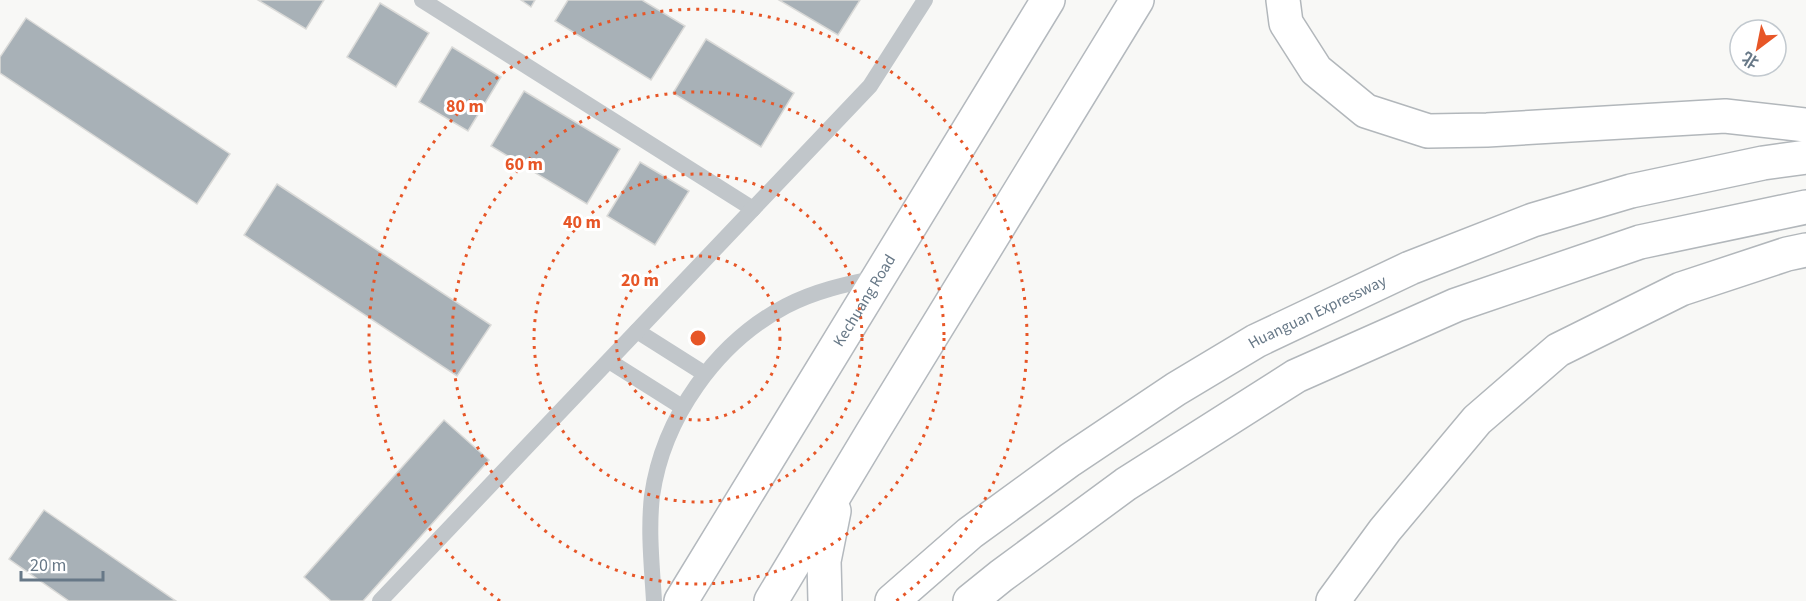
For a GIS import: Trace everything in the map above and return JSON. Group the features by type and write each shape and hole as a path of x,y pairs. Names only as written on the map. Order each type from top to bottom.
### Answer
{"main road":[{"name":"Kechuang Road","path":"681,601 1048,0"},
{"path":"771,601 1137,0"},
{"path":"1283,0 1286,23 1316,70 1366,111 1428,131 1725,116 1806,125"},
{"name":"Huanguan Expressway","path":"892,601 970,532 1070,459 1176,389 1256,340 1410,268 1533,220 1631,191 1763,163 1806,157"},
{"path":"970,601 1126,484 1296,376 1456,305 1640,242 1806,207"},
{"path":"1332,601 1385,530 1478,420 1558,350 1681,289 1787,254 1806,250"},
{"path":"825,601 824,561 839,488"}],"lane":[{"path":"422,0 753,209"},
{"path":"380,601 870,86 925,0"},
{"path":"654,601 650,544 652,496 663,450 682,407 705,374 746,332 786,306 831,288 878,278"},
{"path":"637,331 705,374"},
{"path":"609,361 682,407"}],"building":[{"path":"258,0 324,0 306,29"},
{"path":"521,0 535,0 531,7"},
{"path":"568,0 642,0 685,26 651,80 555,21"},
{"path":"779,0 860,0 838,35"},
{"path":"380,3 429,33 396,87 347,57"},
{"path":"26,18 230,154 197,204 0,73 0,57"},
{"path":"706,39 794,93 761,147 673,93"},
{"path":"452,47 501,77 468,131 419,102"},
{"path":"524,91 620,149 587,204 491,146"},
{"path":"640,162 689,191 655,245 607,216"},
{"path":"277,184 491,325 457,376 244,235"},
{"path":"444,420 489,460 363,601 331,601 304,577"},
{"path":"44,510 176,601 69,601 9,559"}]}
